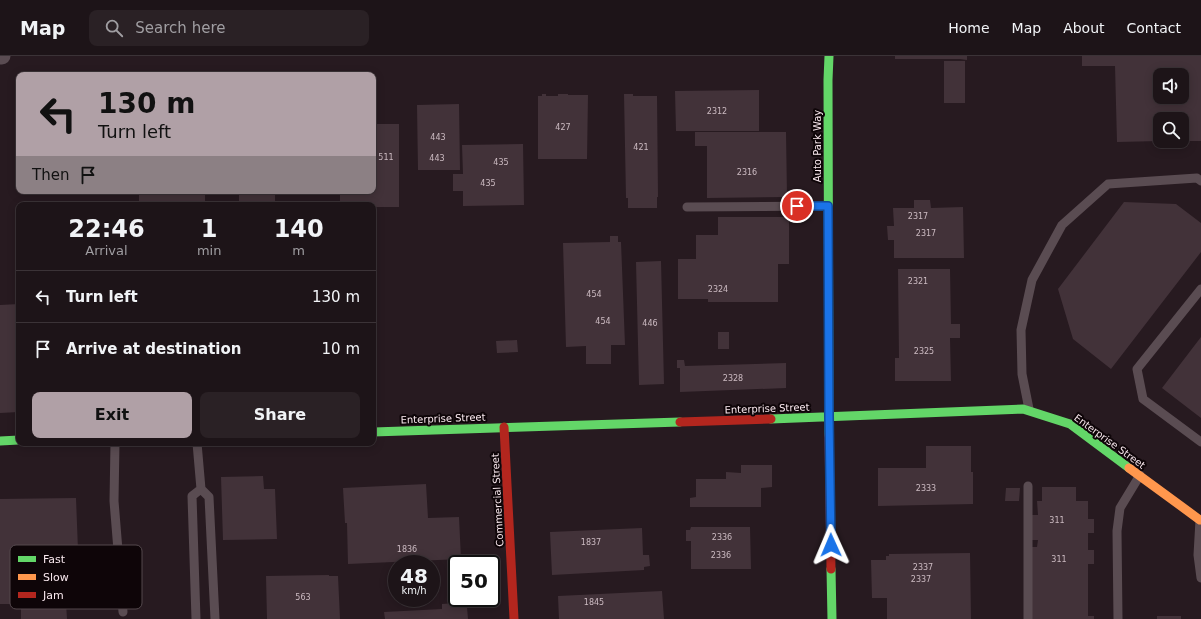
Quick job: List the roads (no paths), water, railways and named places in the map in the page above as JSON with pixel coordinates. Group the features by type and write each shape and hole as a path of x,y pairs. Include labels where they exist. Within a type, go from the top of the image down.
{"street":[{"name":"Auto Park Way","path":"830,56 828,80 828,206 832,619"},
{"name":"Enterprise Street","path":"376,432 1023,409 1070,424 1200,520"},
{"name":"Commercial Street","path":"504,427 514,619"},
{"path":"0,441 16,440"}],"lane":[{"path":"1029,411 1022,374 1021,330 1032,280 1062,225 1108,184 1197,178 1201,181"},
{"path":"687,207 828,206"},
{"path":"1201,289 1137,369 1143,399 1201,442"},
{"path":"115,446 114,502 118,545"},
{"path":"197,446 201,489 209,497 214,619"},
{"path":"1118,619 1118,531 1120,508 1140,475"},
{"path":"1028,486 1028,619"},
{"path":"196,619 192,496 201,489"},
{"path":"1200,520 1198,555 1201,578"},
{"path":"194,561 212,560"}]}
